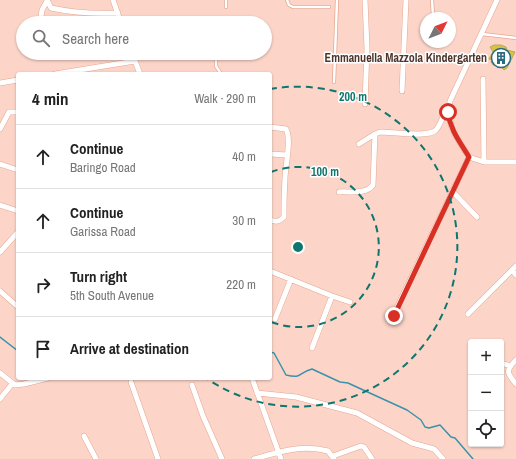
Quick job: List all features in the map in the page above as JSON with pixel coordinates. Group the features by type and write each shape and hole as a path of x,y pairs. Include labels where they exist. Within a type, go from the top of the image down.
{"street":[{"path":"113,0 119,16"},
{"path":"365,104 367,48 366,0"},
{"path":"402,91 406,0"},
{"path":"359,144 380,132 422,134 431,133 437,129 497,0"},
{"path":"47,1 51,8 67,12 86,14 118,13"},
{"path":"41,16 42,10 47,1"},
{"path":"67,72 135,61 139,72"},
{"path":"483,79 484,162"},
{"path":"0,83 16,80"},
{"path":"450,101 448,112 449,122 452,130 469,157 484,162 516,162"},
{"path":"0,129 9,112 16,112"},
{"path":"272,127 286,129 288,132 284,217 280,221 272,221"},
{"path":"338,192 370,190 373,185 375,134"},
{"path":"272,154 287,155"},
{"path":"394,316 469,157"},
{"path":"0,164 16,169"},
{"path":"452,191 477,217"},
{"path":"0,206 16,210"},
{"path":"0,252 16,236"},
{"path":"468,314 514,268 516,275"},
{"path":"272,272 350,302"},
{"path":"275,319 291,279"},
{"path":"0,291 16,305"},
{"path":"312,348 332,296"},
{"path":"516,360 508,370 509,375 516,384"},
{"path":"504,364 510,366"},
{"path":"0,373 12,384 24,384 40,380"},
{"path":"253,380 281,459"},
{"path":"131,382 158,459"},
{"path":"0,399 12,384"},
{"path":"192,385 222,459"},
{"path":"257,393 296,396 352,411 412,443 434,449 443,459"},
{"path":"84,436 96,459"},
{"path":"254,459 278,451 296,448 328,451 334,458 361,446 364,447 372,459"}],"lane":[{"path":"226,0 226,7"},
{"path":"287,0 289,5 293,7 329,7"},
{"path":"334,82 337,0"},
{"path":"432,0 433,12"},
{"path":"482,34 516,38"},
{"path":"216,60 216,66 220,72"}],"building":[{"name":"Emmanuella Mazzola Kindergarten","path":"494,45 501,45 506,47 507,50 515,52 507,68 504,70 500,66 493,65 491,62 492,60 489,59 493,52 490,47"}],"waterway":[{"path":"0,337 16,349"},
{"path":"272,352 274,353 286,375 298,376 312,369 340,382 348,383 407,410 421,420 425,427 429,428 440,425 451,437 455,438 473,459"}],"place":[{"name":"Emmanuella Mazzola Kindergarten","path":"501,58"}],"route":[{"path":"394,316 469,157 452,130 448,112"}]}
